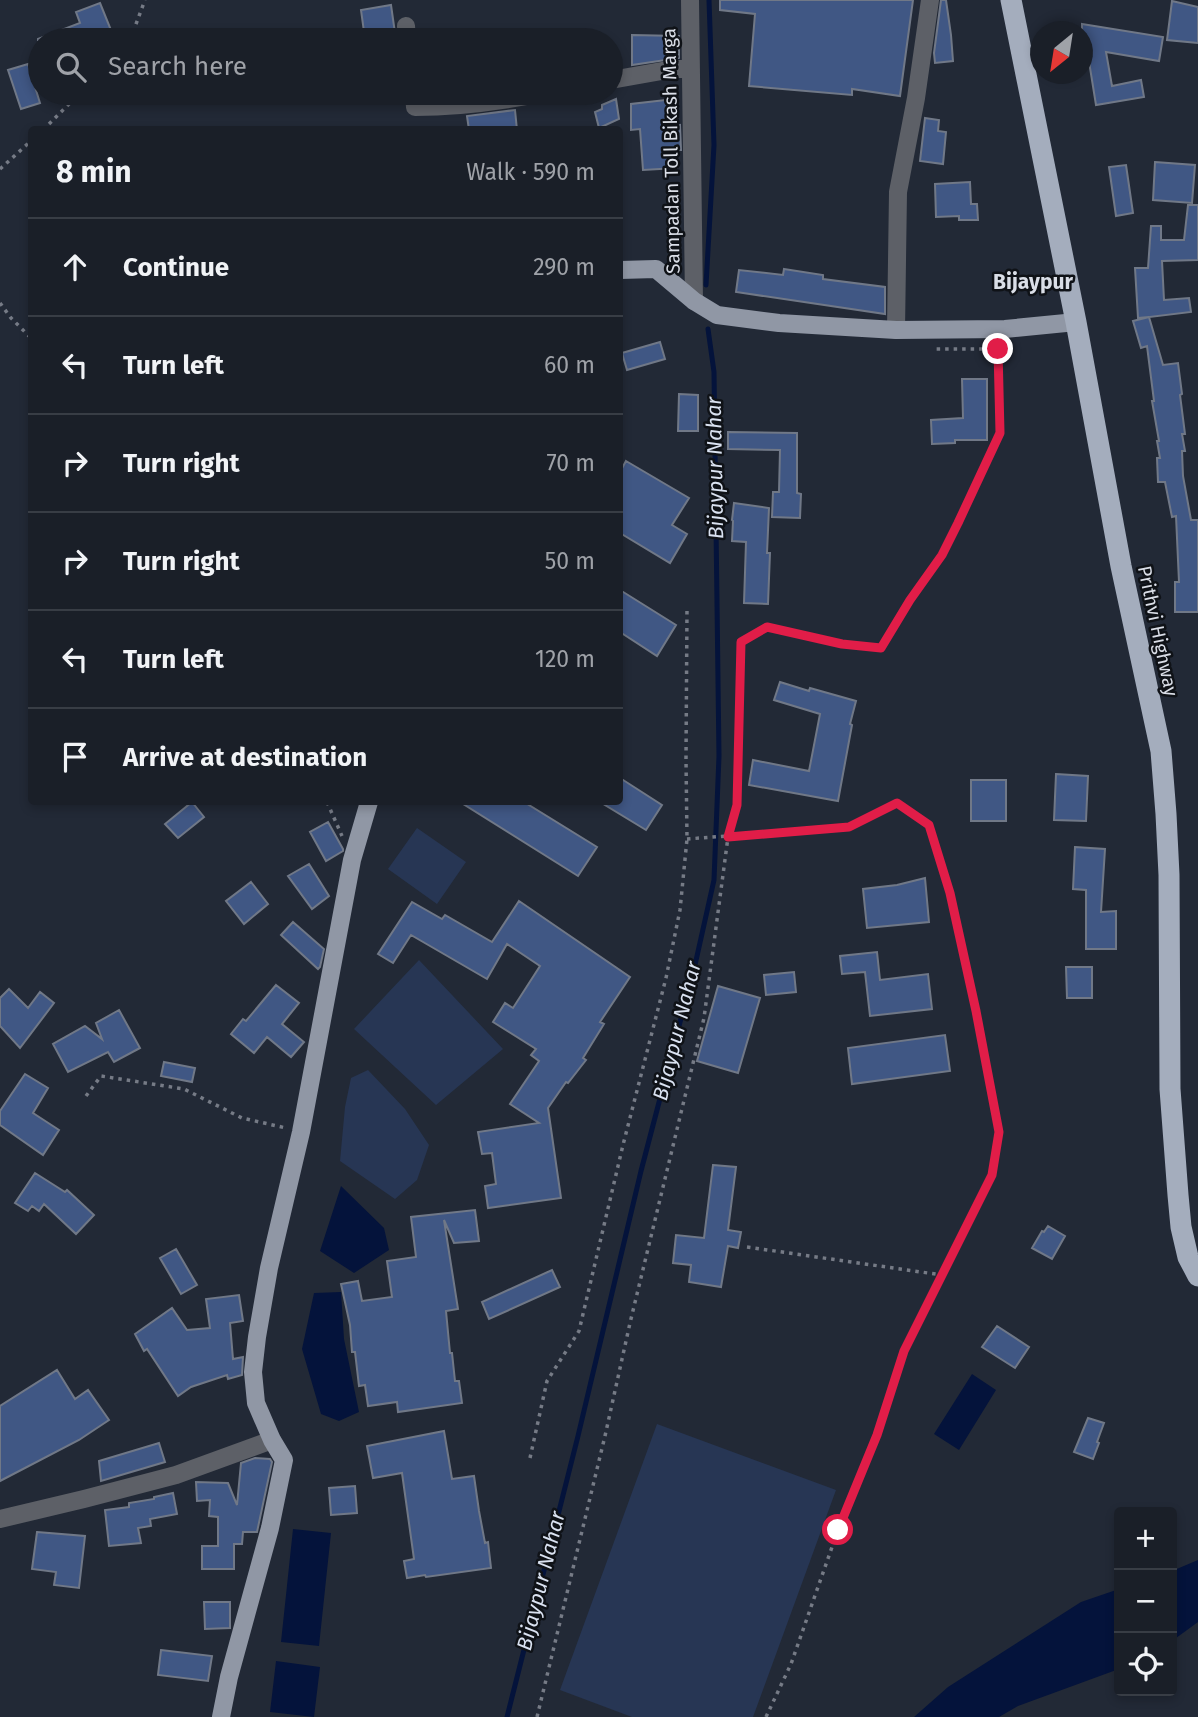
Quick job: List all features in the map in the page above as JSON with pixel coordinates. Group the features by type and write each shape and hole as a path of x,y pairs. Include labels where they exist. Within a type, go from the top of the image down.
{"highway":[{"name":"Prithvi Highway","path":"1011,0 1076,322 1121,566 1161,751 1169,875 1169,1052 1176,1169 1181,1227 1188,1257 1198,1276"}],"main road":[{"path":"623,270 656,269 694,301 717,314 779,323 896,330 1005,329 1076,322"},
{"path":"221,1717 229,1677 270,1528 284,1460 256,1403 253,1372 269,1268 301,1132 352,860 368,805"}],"street":[{"name":"Sampadan Toll Bikash Marga","path":"690,0 694,301"},
{"path":"896,330 898,192 916,98 930,0"},
{"path":"623,78 673,69 691,69"},
{"path":"415,105 454,105"},
{"path":"0,1519 176,1475 272,1440"}],"path":[{"path":"134,28 145,0"},
{"path":"47,126 67,105"},
{"path":"0,169 28,144"},
{"path":"0,303 28,335"},
{"path":"537,1717 704,1018 728,837 737,805 741,642 767,627 842,644 881,648 942,555 1000,433 998,349 928,349"},
{"path":"530,1458 547,1381 579,1331 666,978 680,910 687,839 687,609"},
{"path":"687,839 849,827 897,803 929,825 950,893 999,1132 992,1175 904,1351 877,1435 838,1530 791,1664 766,1717"},
{"path":"328,805 352,860"},
{"path":"86,1096 101,1076 184,1089 242,1118 301,1132"},
{"path":"747,1247 942,1275"}],"shaded area":[{"path":"417,828 466,862 437,904 388,869"},
{"path":"419,960 503,1049 436,1105 354,1029"},
{"path":"368,1070 405,1109 429,1145 417,1180 395,1199 340,1161 345,1107 351,1078"},
{"path":"341,1186 384,1228 389,1250 354,1273 320,1251"},
{"path":"341,1292 344,1339 359,1412 339,1421 321,1414 302,1349 314,1293"},
{"path":"972,1374 996,1390 959,1450 934,1434"},
{"path":"657,1424 836,1490 753,1717 632,1717 560,1690"},
{"path":"293,1529 331,1533 319,1646 281,1642"},
{"path":"1198,1560 1198,1622 1177,1637 1177,1570"},
{"path":"1114,1591 1114,1671 1018,1706 999,1717 914,1717 948,1687 1081,1602"},
{"path":"276,1661 320,1667 314,1717 270,1712"}],"building":[{"path":"720,0 913,0 900,96 852,89 852,95 749,86 755,14 720,10"},
{"path":"941,0 946,0 953,61 935,63 934,53"},
{"path":"1172,1 1198,7 1198,43 1167,40"},
{"path":"100,3 110,28 67,28 80,23 76,12"},
{"path":"391,5 394,28 363,28 361,10"},
{"path":"1093,26 1163,37 1159,61 1106,52 1112,86 1141,80 1144,97 1096,105 1093,84"},
{"path":"632,35 679,36 679,58 632,65"},
{"path":"28,64 28,105 34,105 21,109 8,70"},
{"path":"674,99 677,126 680,125 681,150 676,150 677,168 643,170 640,129 631,130 631,104"},
{"path":"602,105 617,105 619,119 598,126 595,112 602,109"},
{"path":"515,110 517,126 468,126 467,116"},
{"path":"925,118 939,120 938,131 946,132 943,164 920,161"},
{"path":"1155,162 1195,165 1192,203 1153,200"},
{"path":"1126,165 1133,213 1116,216 1109,167"},
{"path":"970,182 971,204 977,204 978,220 959,220 959,216 936,217 935,184"},
{"path":"1188,205 1198,205 1198,260 1162,261 1164,300 1189,298 1191,312 1138,318 1135,268 1148,268 1151,226 1161,226 1161,240 1184,240"},
{"path":"784,269 823,275 823,279 885,287 885,314 736,292 739,270 783,275"},
{"path":"1149,317 1163,365 1178,363 1185,434 1182,434 1185,451 1182,451 1183,476 1191,520 1198,520 1198,612 1175,612 1175,582 1179,582 1176,516 1172,517 1165,482 1158,482 1159,441 1147,346 1141,348 1133,321"},
{"path":"660,342 665,359 627,370 623,353"},
{"path":"962,379 987,379 987,440 955,440 955,443 932,444 931,420 963,418"},
{"path":"679,394 698,395 698,431 678,431"},
{"path":"728,432 797,433 797,493 801,494 800,518 772,517 773,492 779,492 780,450 728,449"},
{"path":"626,461 689,498 672,525 687,534 670,563 623,535 623,466"},
{"path":"734,503 769,508 768,604 744,603 746,542 732,541"},
{"path":"623,592 676,625 657,656 623,634"},
{"path":"780,682 856,701 838,801 749,785 753,760 809,771 820,714 774,700"},
{"path":"1056,774 1088,776 1086,821 1054,820"},
{"path":"623,780 662,805 646,830 605,805 623,805"},
{"path":"971,780 1006,780 1006,821 971,821"},
{"path":"188,805 194,805 204,817 178,838 165,824"},
{"path":"465,805 529,805 597,847 578,876"},
{"path":"328,822 343,851 326,861 310,832"},
{"path":"1075,847 1105,849 1101,912 1116,911 1116,949 1086,949 1086,890 1073,889"},
{"path":"309,864 329,896 312,909 288,876"},
{"path":"925,878 929,922 867,928 863,889"},
{"path":"251,882 268,904 244,924 226,901"},
{"path":"519,901 630,977 600,1022 604,1024 583,1058 586,1060 548,1108 561,1198 488,1208 485,1186 496,1184 492,1153 482,1154 478,1132 539,1123 510,1104 539,1061 531,1055 536,1049 493,1022 505,1003 513,1008 540,966 507,944 487,979 411,935 393,963 378,954 412,902 442,919 445,915 492,942"},
{"path":"293,922 324,949 318,969 281,935"},
{"path":"877,952 880,980 928,974 932,1009 870,1016 865,972 842,974 840,956"},
{"path":"1066,967 1092,967 1092,998 1067,998"},
{"path":"794,972 796,992 766,995 764,975"},
{"path":"276,985 299,1003 282,1024 304,1042 291,1057 267,1037 254,1053 231,1034 243,1019 246,1021"},
{"path":"718,986 760,998 738,1073 697,1061"},
{"path":"9,989 28,1008 40,992 54,1003 20,1048 0,1026 0,998"},
{"path":"119,1010 140,1048 114,1062 108,1052 68,1072 53,1044 85,1026 102,1039 96,1023"},
{"path":"945,1035 950,1071 852,1084 848,1048"},
{"path":"164,1062 195,1068 192,1082 161,1076"},
{"path":"25,1074 48,1088 33,1113 59,1130 43,1155 0,1125 0,1111"},
{"path":"713,1165 736,1167 728,1230 741,1232 738,1248 728,1246 721,1287 689,1282 691,1265 673,1263 676,1235 704,1238"},
{"path":"35,1173 65,1192 67,1190 94,1215 76,1234 44,1204 39,1211 32,1206 28,1211 15,1203"},
{"path":"475,1210 479,1241 454,1243 444,1220 458,1309 446,1311 450,1353 455,1381 459,1381 462,1403 398,1412 397,1402 368,1406 365,1385 359,1386 341,1284 358,1281 362,1301 392,1297 387,1261 416,1257 411,1217"},
{"path":"1048,1226 1065,1236 1052,1259 1032,1248"},
{"path":"176,1249 197,1285 181,1294 160,1258"},
{"path":"552,1270 560,1287 489,1319 482,1302"},
{"path":"239,1295 243,1321 230,1323 233,1359 243,1357 242,1375 228,1379 227,1375 191,1387 178,1396 147,1349 144,1351 135,1334 172,1308 187,1330 210,1328 206,1299"},
{"path":"997,1326 1029,1347 1015,1368 982,1347"},
{"path":"57,1370 75,1399 88,1390 109,1420 79,1440 0,1481 0,1406"},
{"path":"1088,1418 1104,1423 1093,1459 1074,1452"},
{"path":"444,1431 452,1479 474,1476 491,1568 407,1578 404,1561 414,1559 402,1473 373,1478 367,1446"},
{"path":"159,1443 165,1462 101,1481 99,1461"},
{"path":"255,1458 270,1459 272,1462 257,1532 243,1532 242,1544 234,1544 234,1569 202,1569 202,1546 218,1546 218,1517 209,1516 210,1500 197,1501 196,1482 228,1483 237,1505 241,1463"},
{"path":"355,1486 357,1513 331,1515 329,1488"},
{"path":"173,1493 177,1514 150,1519 151,1526 138,1528 141,1543 109,1546 105,1510 129,1507 129,1503"},
{"path":"37,1532 85,1536 79,1588 54,1585 56,1572 32,1569"},
{"path":"204,1602 230,1602 230,1628 205,1629"},
{"path":"161,1650 212,1656 208,1681 158,1675"}],"waterway":[{"name":"Bijaypur Nahar","path":"706,285 714,145 709,0"},
{"name":"Bijaypur Nahar","path":"507,1717 714,880 719,756 714,372 708,329"}],"district":[{"name":"Bijaypur","path":"1033,282"}],"route":[{"path":"838,1530 877,1435 904,1351 992,1175 999,1132 950,893 929,825 897,803 849,827 728,837 737,805 741,642 767,627 842,644 881,648 942,555 1000,433 998,349"}]}
